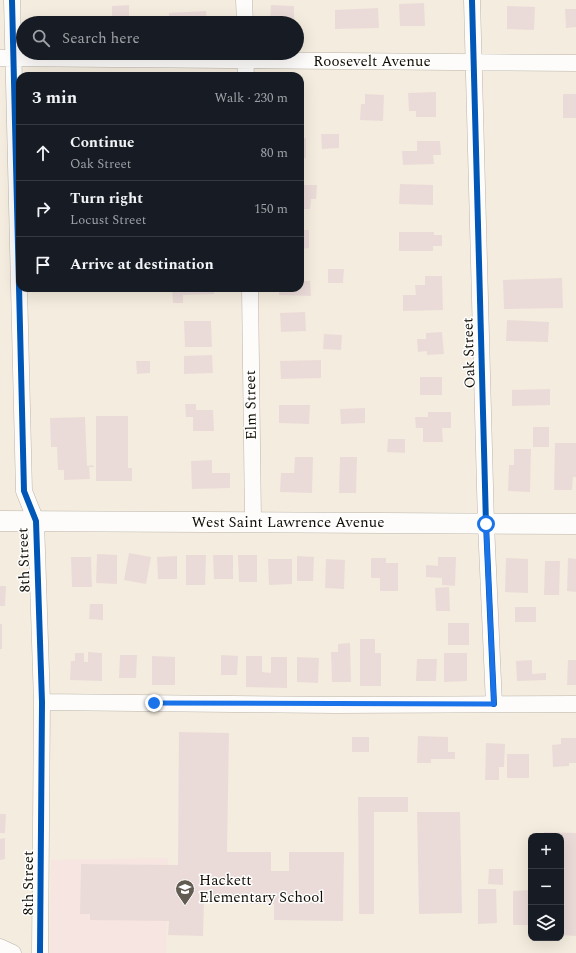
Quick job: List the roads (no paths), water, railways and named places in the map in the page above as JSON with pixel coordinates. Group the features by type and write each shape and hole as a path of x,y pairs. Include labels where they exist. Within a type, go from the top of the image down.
{"street":[{"name":"8th Street","path":"12,0 6,58 24,491 36,521 42,702 40,953"},
{"path":"244,0 245,16"},
{"name":"Oak Street","path":"472,0 486,524 494,704"},
{"name":"Roosevelt Avenue","path":"304,57 576,63"},
{"name":"Roosevelt Avenue","path":"6,58 16,58"},
{"path":"246,60 246,72"},
{"name":"Elm Street","path":"250,292 254,521"},
{"name":"West Saint Lawrence Avenue","path":"0,521 254,521 576,524"},
{"path":"42,702 576,704"},
{"path":"0,947 13,953"}],"place":[{"name":"Hackett Elementary School","path":"185,906"}]}
